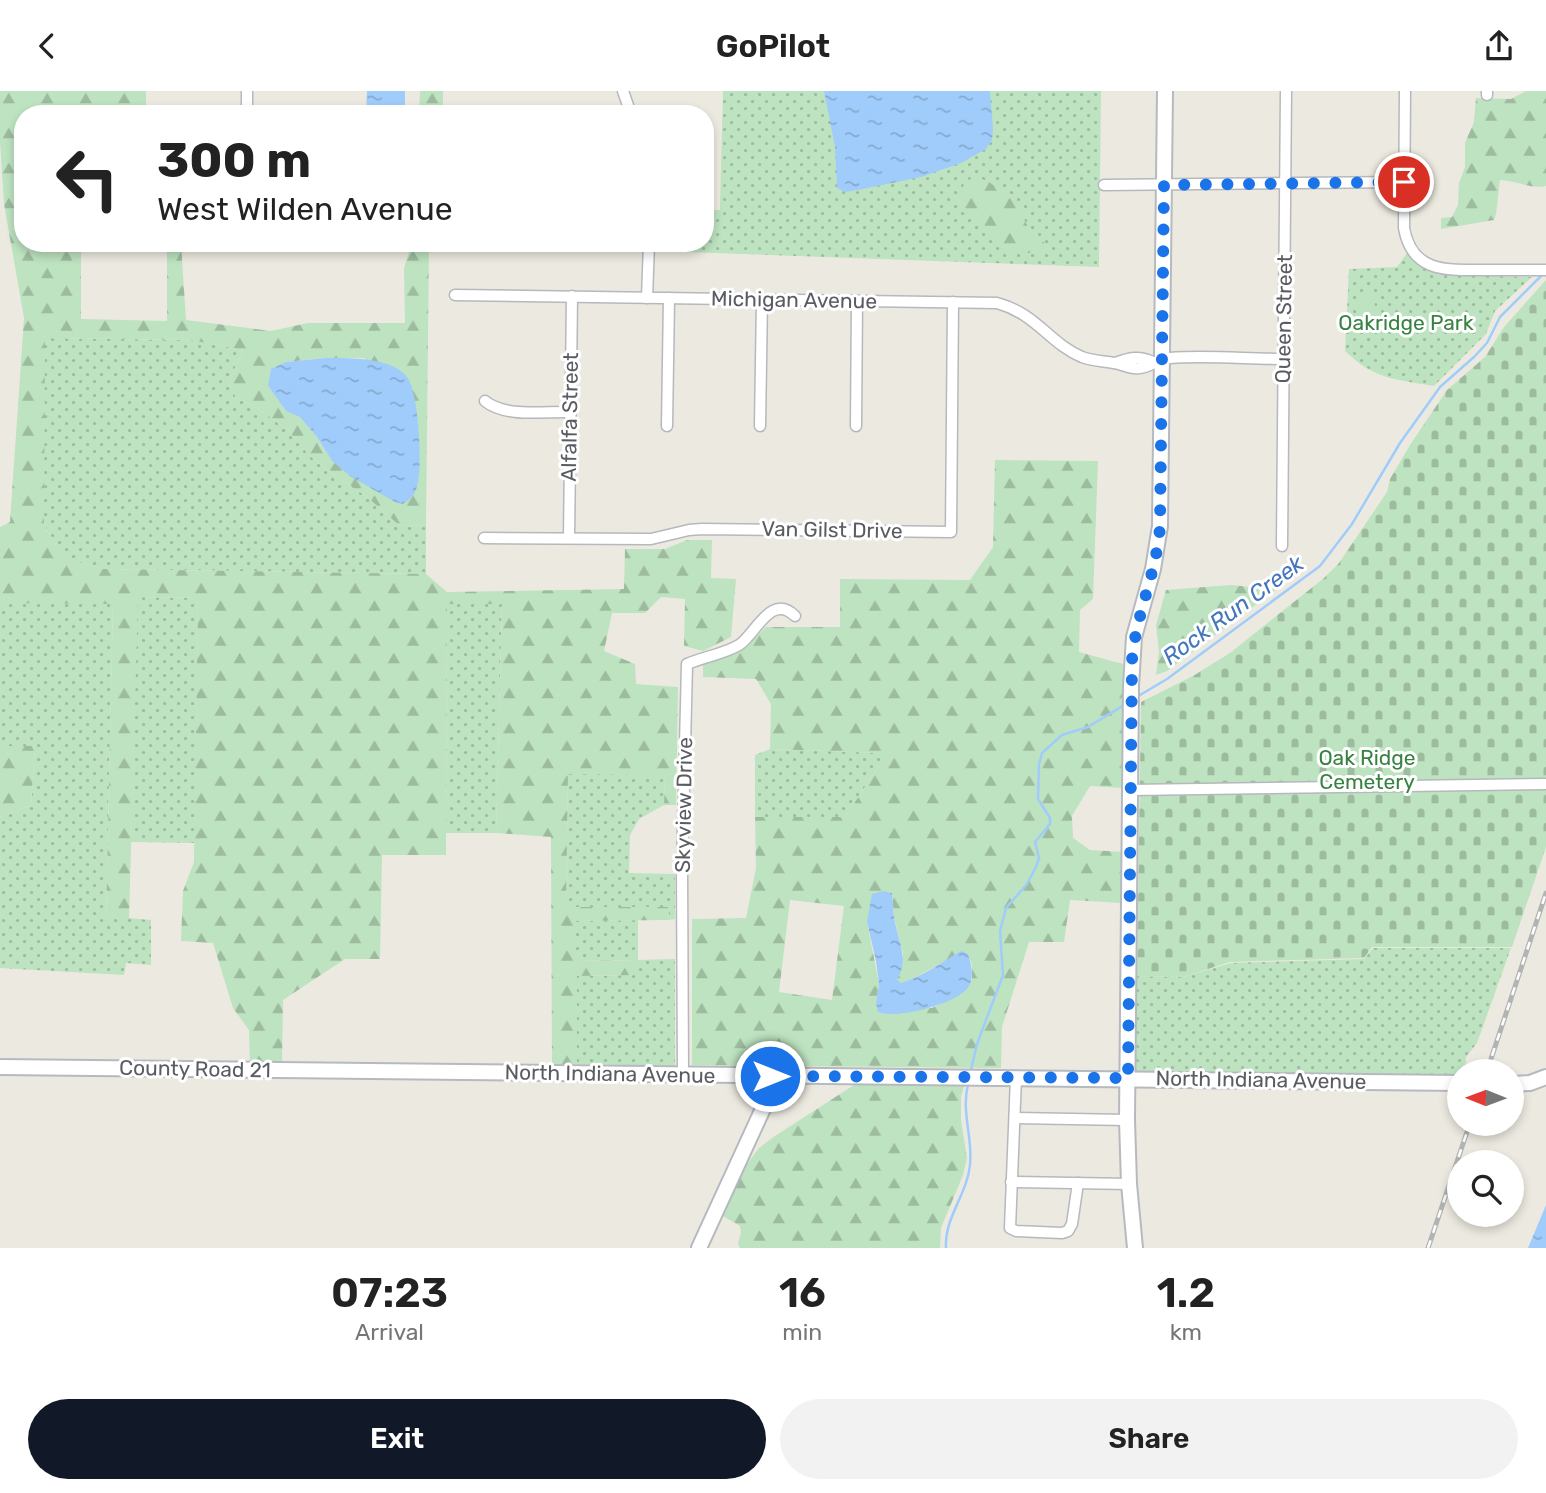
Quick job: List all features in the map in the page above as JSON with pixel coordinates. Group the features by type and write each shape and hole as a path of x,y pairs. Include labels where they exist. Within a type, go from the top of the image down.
{"street":[{"path":"1135,1248 1127,1120 1131,686 1134,637 1159,541 1157,361 1165,91"},
{"name":"Queen Street","path":"1282,546 1286,91"},
{"path":"1405,91 1406,239 1416,255 1426,263 1444,270 1546,270"},
{"path":"1104,185 1404,182"},
{"path":"648,298 649,252"},
{"name":"Michigan Avenue","path":"455,295 997,303 1015,308 1076,354 1092,361 1142,369 1157,361 1283,359"},
{"name":"Alfalfa Street","path":"569,538 572,296"},
{"path":"667,426 669,298"},
{"path":"760,426 762,299"},
{"path":"856,426 857,301"},
{"name":"Van Gilst Drive","path":"484,538 651,539 702,529 951,532 953,302"},
{"path":"485,401 494,408 506,411 571,412"},
{"name":"Skyview Drive","path":"683,1075 682,868 687,664 740,645 763,617 772,611 792,612 795,616"},
{"path":"1130,790 1546,784"},
{"name":"County Road 21","path":"0,1067 391,1070"},
{"name":"North Indiana Avenue","path":"391,1070 1447,1083"},
{"path":"699,1248 778,1076"},
{"path":"1016,1077 1010,1228 1016,1231 1068,1231 1072,1224 1078,1183"},
{"path":"1524,1083 1546,1077"},
{"path":"1015,1118 1127,1120"},
{"path":"1011,1182 1129,1184"}],"green space":[{"path":"0,91 146,91 146,105 14,105 14,252 81,252 81,319 167,321 167,252 182,252 186,320 271,331 308,323 405,323 404,268 409,252 429,252 426,525 400,526 366,496 309,455 288,430 254,406 236,398 229,381 243,350 191,340 45,338 44,523 60,551 74,560 105,569 426,574 447,592 624,589 625,549 665,549 687,540 712,540 711,578 736,579 731,637 703,651 684,646 685,599 661,597 645,613 612,613 604,651 635,664 636,684 678,687 676,805 664,805 665,775 568,774 566,907 668,907 669,920 575,921 575,961 638,960 638,975 577,976 577,1064 552,1064 551,837 496,833 502,604 447,604 446,855 382,855 380,959 345,959 283,1000 282,1064 250,1063 249,1030 233,1008 213,943 181,941 183,891 194,862 198,598 138,597 129,919 106,917 113,604 0,603 0,527 10,522 24,318 4,204","holes":["364,358 418,429 418,485 395,502 332,461 300,416 286,411 268,386 286,362"]},
{"path":"420,91 443,91 443,105 419,105"},
{"path":"723,91 1101,91 1099,267 686,252 714,252 714,210 720,210"},
{"path":"1526,91 1546,91 1546,186 1500,180 1494,220 1441,229 1441,218 1452,217 1458,205 1459,183 1465,167 1465,143 1474,122 1476,98 1511,99"},
{"path":"974,176 1014,198 1028,227 1055,253 1025,253 1003,248 993,233 963,206 959,197 964,184"},
{"name":"Oakridge Park","path":"1407,253 1416,263 1439,275 1532,277 1495,311 1486,334 1434,386 1386,377 1366,368 1345,351 1349,269 1397,267"},
{"name":"Oak Ridge Cemetery","path":"1546,280 1546,847 1512,947 1372,947 1364,958 1230,962 1183,977 1137,976 1141,702 1193,676 1230,653 1339,563 1387,492 1390,479 1410,445 1447,390 1485,357 1504,327"},
{"path":"1359,293 1376,295 1373,321 1356,318"},
{"path":"44,338 191,340 243,350 229,381 236,398 254,406 288,430 309,455 366,496 400,526 426,525 426,574 105,569 83,564 67,556 55,544 44,523"},
{"path":"995,460 1098,461 1093,599 1080,610 1079,652 1123,664 1123,788 1090,786 1072,816 1073,838 1090,850 1123,852 1122,903 1070,900 1064,942 1029,942 1002,1027 1001,1068 692,1065 692,919 746,918 756,868 755,817 845,817 881,763 881,753 770,749 771,704 756,679 703,677 703,662 740,652 766,627 840,627 840,579 970,580 993,547","holes":["892,893 894,917 903,953 897,979 901,983 951,959 968,954 972,965 972,979 965,991 932,1008 876,1003 879,984 867,922","790,900 844,906 832,1000 779,992"]},
{"path":"1231,585 1260,588 1282,585 1167,671 1156,675 1159,652 1156,625 1166,590"},
{"path":"137,597 198,598 195,843 131,842"},
{"path":"0,603 113,603 106,916 151,920 151,965 126,963 124,975 0,968 0,817 31,805 35,746 0,746"},
{"path":"447,603 502,604 496,833 446,833"},
{"path":"0,746 35,746 31,805 0,817"},
{"path":"770,749 881,753 881,763 845,817 755,817 755,755"},
{"path":"568,773 665,775 664,805 639,819 630,835 629,873 675,874 675,919 669,920 668,907 566,907"},
{"path":"638,920 638,960 675,959 675,1066 577,1064 577,976 637,975 637,960 575,961 575,921"},
{"path":"1373,948 1511,948 1477,1043 1466,1059 1447,1059 1447,1076 1142,1075 1133,1069 1134,976 1183,977 1231,963 1364,959"},
{"path":"965,1083 961,1097 961,1120 967,1158 963,1175 941,1228 940,1248 740,1248 740,1226 723,1216 722,1212 741,1172 759,1148 772,1138 854,1085"}],"water":[{"path":"367,91 405,91 405,105 366,105"},
{"path":"824,91 990,91 992,140 986,149 961,163 921,177 845,192 837,188 835,147"},
{"path":"326,358 381,362 400,370 407,377 417,412 420,460 416,490 403,504 350,476 332,461 300,417 286,411 268,386 271,369 286,362"},
{"path":"883,891 892,893 894,917 902,949 901,972 897,979 901,983 917,977 961,951 968,954 972,977 966,990 959,996 911,1012 878,1012 876,1003 879,984 867,922 872,894"},
{"path":"1546,1205 1546,1248 1528,1248"}],"waterway":[{"name":"Rock Run Creek","path":"1135,698 1167,679 1320,566 1352,524 1400,443 1440,387 1487,343 1500,317 1544,273"},
{"name":"Rock Run Creek","path":"970,1074 977,1044 1003,975 1000,931 1006,908 1027,884 1036,867 1039,858 1035,842 1050,824 1050,818 1038,799 1042,753 1062,735 1088,727 1124,705"},
{"name":"Rock Run Creek","path":"946,1248 948,1227 965,1186 970,1165 966,1105 968,1084"}],"railway":[{"path":"1491,1059 1546,893"},
{"path":"1428,1248 1466,1136"}],"route":[{"path":"770,1076 1128,1078 1132,660 1137,620 1159,541 1164,185 1404,182"}]}
